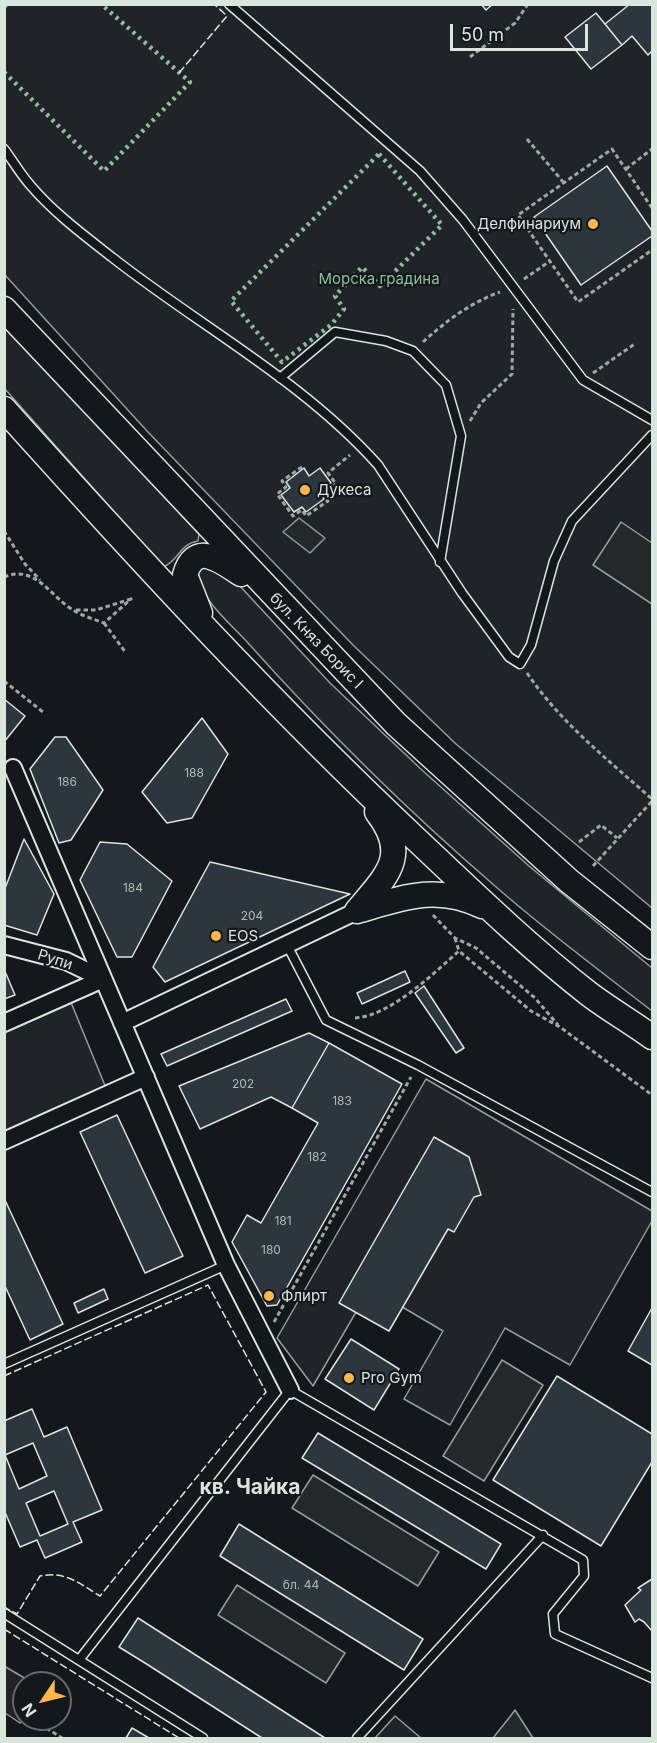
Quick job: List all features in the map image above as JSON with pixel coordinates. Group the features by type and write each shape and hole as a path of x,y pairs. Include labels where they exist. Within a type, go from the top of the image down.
{"main road":[{"name":"бул. Княз Борис I","path":"4,309 396,724 569,881 652,947"},
{"path":"4,408 213,637 356,784 491,911 591,995 652,1036"},
{"path":"213,637 187,585 185,575 191,561 198,556 219,560 268,591"},
{"path":"356,784 384,821 394,847 390,870 357,911"},
{"path":"357,911 414,895 438,893 469,900 491,911"}],"street":[{"path":"13,768 226,1265 290,1390"},
{"path":"123,1023 357,911"},
{"name":"Рупи","path":"4,945 66,961 103,979"},
{"path":"4,1023 103,979"},
{"path":"4,1142 146,1077"}],"lane":[{"path":"229,4 420,171 463,220 583,380 652,420"},
{"path":"4,149 32,187 83,234 167,301 325,411 361,446 378,465 440,562 509,657 520,664 531,645 554,561 572,521 652,435"},
{"path":"280,378 335,332 386,341 413,351 446,385 460,436 440,562"},
{"path":"287,945 326,1020 418,1065 652,1192"},
{"path":"4,1364 226,1265"},
{"path":"79,1660 290,1390 583,1560 584,1576 553,1614 555,1634 652,1678"},
{"path":"357,1738 543,1535"},
{"path":"4,1613 203,1738"}],"path":[{"path":"470,57 514,23 528,4"},
{"path":"527,140 564,183"},
{"path":"652,208 612,149 518,215 578,302 652,250"},
{"path":"626,169 652,149"},
{"path":"413,351 447,320 472,304 514,287 550,261"},
{"path":"460,436 481,403 512,374 514,287"},
{"path":"583,380 636,343"},
{"path":"302,467 282,481 286,487 277,494 293,516 302,510 306,516 328,501 323,494 336,484 328,473 361,446"},
{"path":"4,531 15,544 25,564 43,584 73,610 104,623 126,653"},
{"path":"4,578 15,573 29,575 43,584"},
{"path":"73,610 96,610 132,598 104,623"},
{"path":"520,664 544,699 572,729 652,800 593,866"},
{"path":"4,681 43,712"},
{"path":"579,842 602,825 618,839"},
{"path":"455,938 459,951 531,1011 560,1027 652,1095"},
{"path":"476,948 535,998 560,1027"},
{"path":"326,1020 369,1017 425,982 459,951"},
{"path":"264,1339 418,1065"}],"green space":[{"name":"Морска градина","path":"5,5 652,5 652,908 456,744 353,645 147,431 5,275"},
{"path":"4,325 199,534 198,541 187,545 173,561 163,567 5,389"},
{"path":"202,566 225,570 330,683 423,771 529,866 652,968 652,1011 514,902 430,828 367,768 210,602 197,574"},
{"path":"70,1000 106,1088 5,1134 4,1029"},
{"path":"426,1079 652,1211 652,1221 570,1365 505,1328 450,1425 404,1399 443,1331 370,1288 313,1386 277,1338"},
{"path":"4,1666 13,1671 12,1718 5,1713"},
{"path":"395,1716 421,1738 375,1738"}],"shaded area":[{"path":"299,518 325,538 310,553 283,532"},
{"path":"621,522 652,543 652,604 593,565"},
{"path":"502,1360 543,1385 484,1481 443,1456"},
{"path":"313,1475 439,1552 418,1586 292,1508"},
{"path":"237,1585 345,1653 326,1683 218,1615"},
{"path":"515,1710 533,1738 493,1738 509,1718"}],"building":[{"path":"481,4 493,4 486,10"},
{"path":"630,4 652,4 652,51 648,55 632,36 622,45 605,24"},
{"path":"596,13 622,45 591,69 565,37"},
{"name":"Делфинариум","path":"607,166 652,231 652,236 581,285 534,217"},
{"name":"Дукеса","path":"304,468 309,476 320,468 331,483 320,492 324,499 306,512 302,507 294,512 281,495 290,488 286,482"},
{"path":"4,699 25,716 4,742"},
{"path":"202,718 228,754 192,818 167,823 142,792"},
{"path":"55,737 66,737 103,790 71,840 59,843 30,769"},
{"path":"24,839 54,894 37,935 4,925 4,891"},
{"path":"100,842 127,844 172,881 132,957 117,957 80,880"},
{"name":"EOS","path":"210,862 350,894 165,982 153,967"},
{"path":"4,969 15,995 4,999"},
{"path":"405,971 410,982 362,1004 357,993"},
{"path":"424,986 464,1048 456,1053 415,993"},
{"path":"286,999 292,1011 167,1066 161,1054"},
{"path":"309,1033 329,1043 292,1108 271,1097 200,1129 179,1086"},
{"path":"329,1043 402,1084 277,1305 267,1306 232,1242 247,1215 261,1223 318,1123 292,1108"},
{"path":"117,1115 183,1256 145,1273 80,1132"},
{"path":"434,1137 469,1157 481,1195 474,1197 454,1232 448,1229 389,1331 339,1303"},
{"path":"4,1198 63,1324 30,1340 4,1284"},
{"path":"104,1289 108,1299 78,1313 74,1303"},
{"path":"652,1308 652,1365 628,1351"},
{"path":"351,1339 399,1369 374,1410 325,1379"},
{"path":"557,1376 652,1434 652,1462 601,1546 493,1480"},
{"path":"32,1409 44,1437 67,1427 102,1510 73,1522 82,1542 45,1558 37,1540 20,1547 4,1510 4,1421","holes":["33,1443 47,1476 19,1489 5,1455","54,1491 68,1524 40,1536 26,1503"]},
{"path":"318,1433 501,1544 486,1569 302,1458"},
{"path":"239,1524 423,1639 404,1670 220,1556"},
{"path":"652,1579 652,1631 639,1619 635,1622 625,1605 641,1590 638,1588"},
{"path":"138,1618 325,1738 262,1738 119,1647"},
{"path":"132,1728 149,1738 126,1738"}],"hedge":[{"path":"4,7 7,4"},
{"path":"4,72 104,171 190,82 101,4"},
{"path":"379,154 442,225 380,286 362,267 335,296 344,309 331,325 282,362 231,301 379,154"}],"fence":[{"path":"179,73 227,16 214,4"},
{"path":"4,1376 208,1285 266,1392 100,1596 72,1579 57,1575 40,1576 17,1614 4,1607"},
{"path":"4,1629 179,1738"}],"place":[{"name":"Делфинариум","path":"593,224"},
{"name":"Дукеса","path":"305,490"},
{"name":"EOS","path":"216,936"},
{"name":"Флирт","path":"269,1296"},
{"name":"Pro Gym","path":"349,1378"}],"district":[{"name":"кв. Чайка","path":"250,1488"}]}
